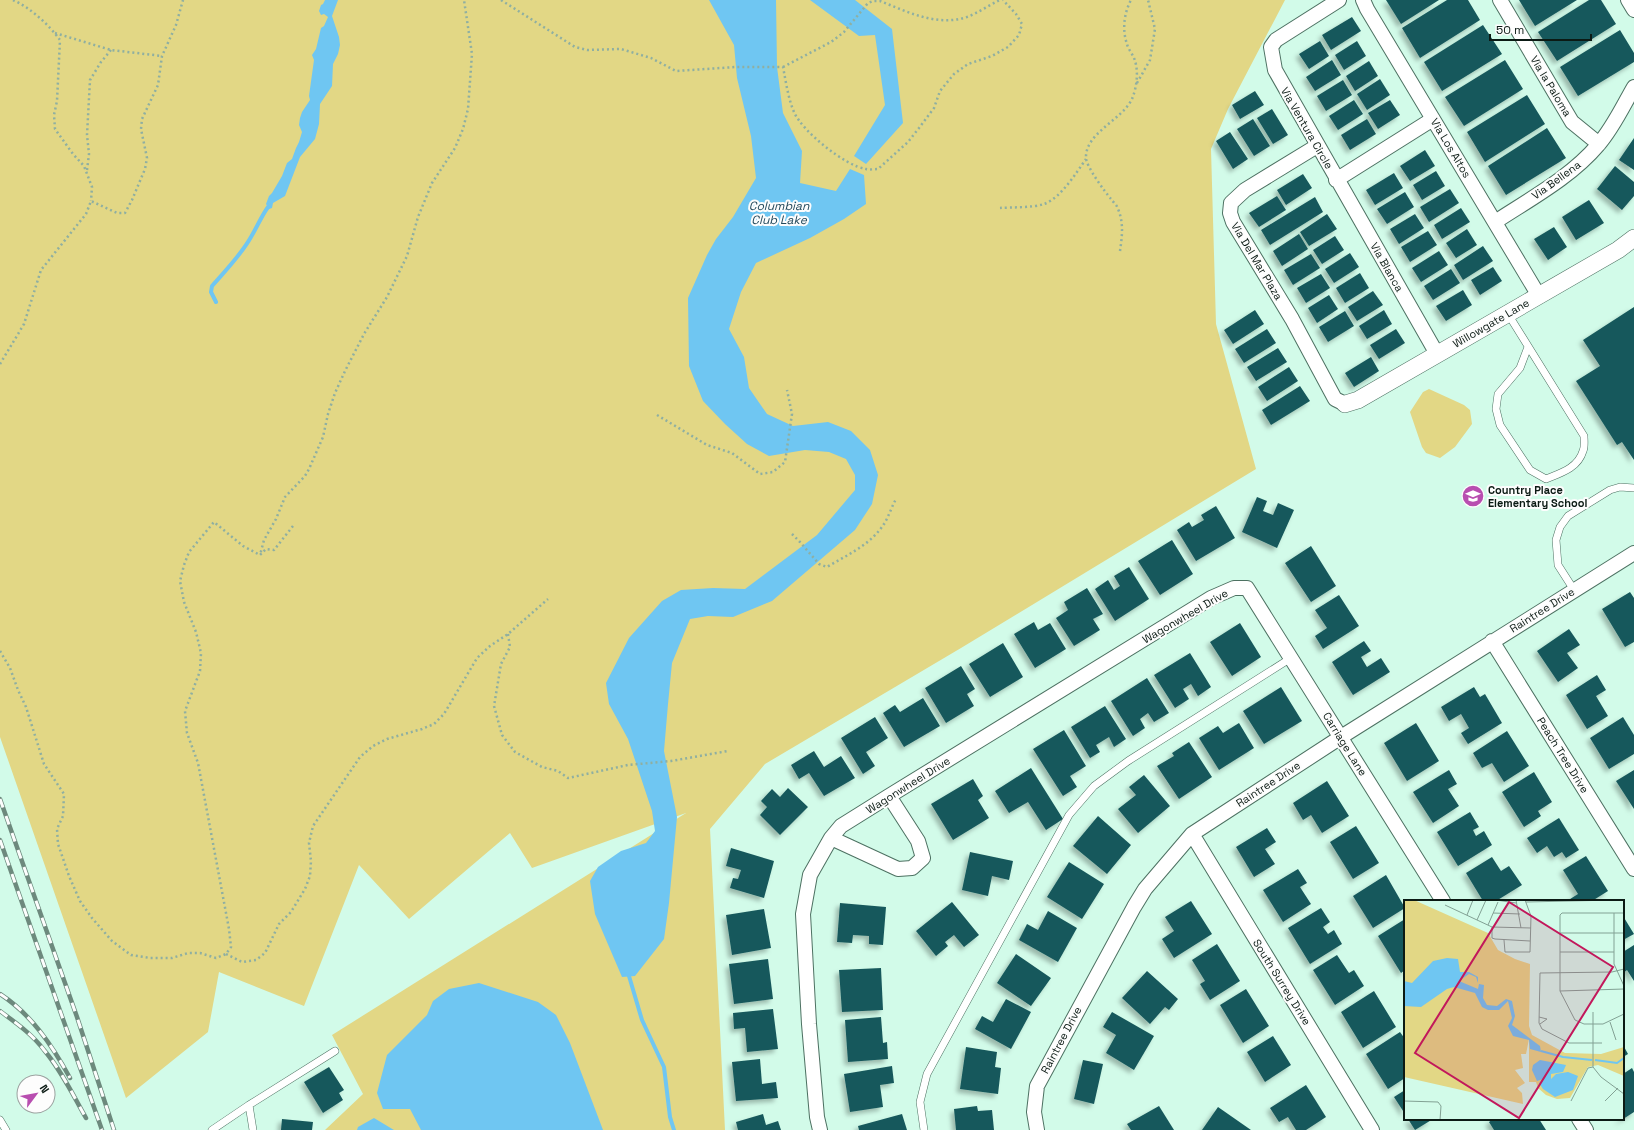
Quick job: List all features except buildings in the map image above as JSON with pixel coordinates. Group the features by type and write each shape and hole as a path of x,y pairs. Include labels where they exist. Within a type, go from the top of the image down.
{"street":[{"name":"Via Ventura Circle","path":"1339,0 1276,40 1271,46 1274,70 1336,180 1433,119"},
{"name":"Via Los Altos","path":"1363,0 1539,296"},
{"name":"Via la Paloma","path":"1500,0 1572,122 1599,144"},
{"path":"1628,0 1634,10"},
{"name":"Via Bellena","path":"1495,222 1580,164 1608,132 1634,87"},
{"name":"Via Del Mar Plaza","path":"1318,146 1245,190 1231,203 1230,213 1233,222 1292,319 1335,399 1345,404"},
{"name":"Via Blanca","path":"1336,180 1438,354"},
{"name":"Willowgate Lane","path":"1345,404 1358,400 1618,250 1634,238"},
{"name":"Raintree Drive","path":"1037,1130 1034,1112 1036,1086 1050,1059 1134,906 1145,889 1192,834 1492,641 1634,553"},
{"name":"Wagonwheel Drive","path":"820,1130 817,1117 810,1031 803,914 810,875 831,838 841,826 1211,598 1234,588 1247,588"},
{"name":"Carriage Lane","path":"1247,588 1442,900"},
{"name":"Peach Tree Drive","path":"1492,641 1634,869"},
{"path":"831,838 898,869 912,868 923,858 918,841 889,796"},
{"name":"South Surrey Drive","path":"1192,834 1372,1130"},
{"path":"1580,1120 1586,1130"}],"lane":[{"path":"1507,314 1528,347 1584,436 1584,451 1576,464 1560,474 1546,479 1530,470 1500,425 1496,408 1498,394 1520,368 1528,347"},
{"path":"1574,590 1558,564 1556,540 1560,527 1568,516 1610,490 1620,487 1634,488"},
{"path":"924,1130 920,1102 927,1074 1069,815 1094,786 1128,761 1291,658"},
{"path":"212,1130 249,1105 336,1051"},
{"path":"249,1105 253,1130"},
{"path":"0,1120 6,1130"}],"path":[{"path":"0,364 24,324 41,270 86,214 91,202 92,187 84,166 73,154 55,129 54,115 57,101 60,40 55,33 24,5 13,0"},
{"path":"91,202 117,213 125,214 132,200 147,158 141,129 142,119 158,85 162,56 176,26 183,0"},
{"path":"260,555 264,540 276,519 284,497 305,476 309,469 323,437 328,414 345,370 364,334 387,297 407,256 418,217 432,183 455,148 463,129 468,109 472,54 464,0"},
{"path":"501,0 575,47 586,50 621,49 651,58 676,71 736,67 783,67 831,42 844,32 868,3 873,1 880,1 921,17 935,20 952,20 967,17 1000,0"},
{"path":"783,67 795,114 808,131 822,145 846,161 865,169 878,169 908,142 934,108 940,91 954,74 968,64 992,56 1008,47 1019,35 1022,24 1016,14 1003,0"},
{"path":"1000,208 1042,204 1051,200 1071,180 1086,159 1087,148 1095,137 1124,111 1132,99 1137,73 1134,59 1126,44 1123,26 1131,0"},
{"path":"1136,83 1150,60 1155,29 1148,0"},
{"path":"55,33 111,50 162,56"},
{"path":"86,172 89,154 87,134 90,80 101,62 111,50"},
{"path":"1086,159 1094,175 1118,208 1123,223 1120,251"},
{"path":"656,415 707,446 732,453 760,474 773,472 785,462 792,414 787,390"},
{"path":"792,534 819,564 827,567 860,548 883,526 896,499"},
{"path":"0,651 10,668 26,707 44,764 64,794 62,816 57,829 58,844 69,876 80,901 92,918 112,941 131,955 150,958 172,958 200,953 216,958 226,954 231,947 229,929 198,763 187,733 184,711 200,672 201,653 196,632 184,602 180,581 189,552 214,522 244,546 260,555"},
{"path":"260,555 266,550 274,550 293,526"},
{"path":"226,954 242,962 256,960 265,953 279,924 291,912 305,890 310,876 309,844 313,826 360,757 373,746 387,739 434,724 444,714 477,658 490,646 508,634 548,599"},
{"path":"508,634 510,647 501,664 494,706 502,735 515,752 542,767 558,771 568,778 628,766 671,761 728,751"}],"shaded area":[{"path":"0,0 1285,0 1228,109 1211,149 1216,324 1256,469 961,648 765,764 710,829 725,1130 325,1130 363,1094 332,1035 686,813 532,868 510,833 409,919 359,865 304,1006 219,972 208,1032 126,1098 0,737"},
{"path":"1429,389 1464,405 1470,410 1472,424 1455,447 1440,458 1426,453 1422,447 1410,412 1423,392"}],"water":[{"path":"325,0 338,0 332,16 340,45 338,54 333,64 332,86 320,104 319,124 315,139 300,157 285,196 273,203 272,208 269,209 266,204 269,196 282,176 287,163 292,159 302,132 299,125 302,112 310,100 309,96 314,60 312,55 316,49 321,28 324,26 328,17 324,14 321,15 319,11"},
{"name":"Columbian Club Lake","path":"709,0 776,0 777,67 783,113 802,151 800,183 836,191 850,169 864,175 866,204 844,219 810,238 756,263 741,292 729,329 744,357 749,388 767,414 793,426 828,422 851,431 870,450 878,475 872,504 855,530 772,601 733,617 708,616 690,619 672,663 664,751 677,817 664,939 635,976 622,977 595,914 590,881 598,867 621,851 646,843 655,831 652,811 628,739 609,704 606,683 629,638 662,601 681,590 713,588 745,589 817,535 855,490 855,475 846,459 829,452 805,450 769,456 747,444 703,401 689,366 688,298 707,255 716,239 733,217 756,178 751,136 737,78 734,45"},
{"path":"810,0 855,0 892,29 903,123 866,164 854,156 885,105 875,35 859,36"},
{"path":"479,983 538,1002 556,1015 570,1043 603,1130 421,1130 410,1109 383,1109 377,1093 387,1055 427,1015 433,1001 449,989"},
{"path":"374,1118 394,1130 357,1130 358,1127"}],"waterway":[{"path":"216,302 211,292 212,286 243,250 268,207"},
{"path":"629,976 642,1020 664,1067 670,1117 674,1130"}],"railway":[{"path":"0,799 77,1017 114,1130"},
{"path":"0,840 102,1130"},
{"path":"0,994 21,1011 40,1031 70,1078"},
{"path":"0,1011 18,1024 44,1050 61,1074 86,1118"}],"place":[{"name":"Country Place Elementary School","path":"1473,496"}]}
